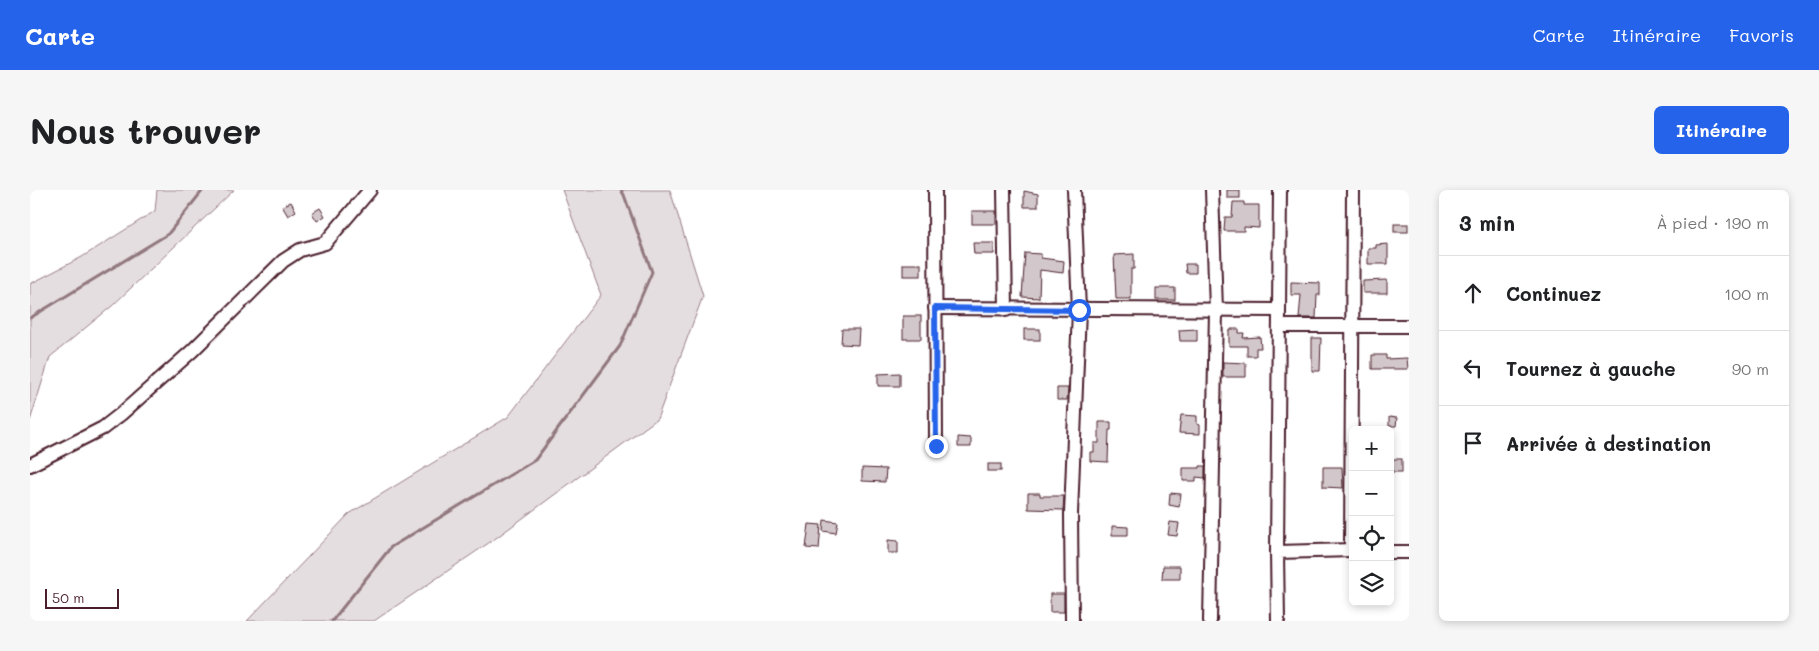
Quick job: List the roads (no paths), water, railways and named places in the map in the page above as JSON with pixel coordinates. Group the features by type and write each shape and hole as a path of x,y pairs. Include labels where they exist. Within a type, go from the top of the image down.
{"street":[{"path":"30,465 103,428 121,414 192,351 283,261 300,250 326,243 370,190"},
{"path":"935,190 936,446"},
{"path":"1004,190 1006,310"},
{"path":"1072,621 1071,514 1079,310 1074,190"},
{"path":"1210,621 1216,310 1212,190"},
{"path":"1278,621 1280,190"},
{"path":"1352,516 1353,190"},
{"path":"935,308 1006,310 1279,310"},
{"path":"1279,326 1409,326"},
{"path":"1277,552 1349,550"},
{"path":"1394,552 1409,552"}],"waterway":[{"path":"30,318 168,234 203,190"},
{"path":"332,621 391,547 535,460 620,346 652,272 621,190"}]}
